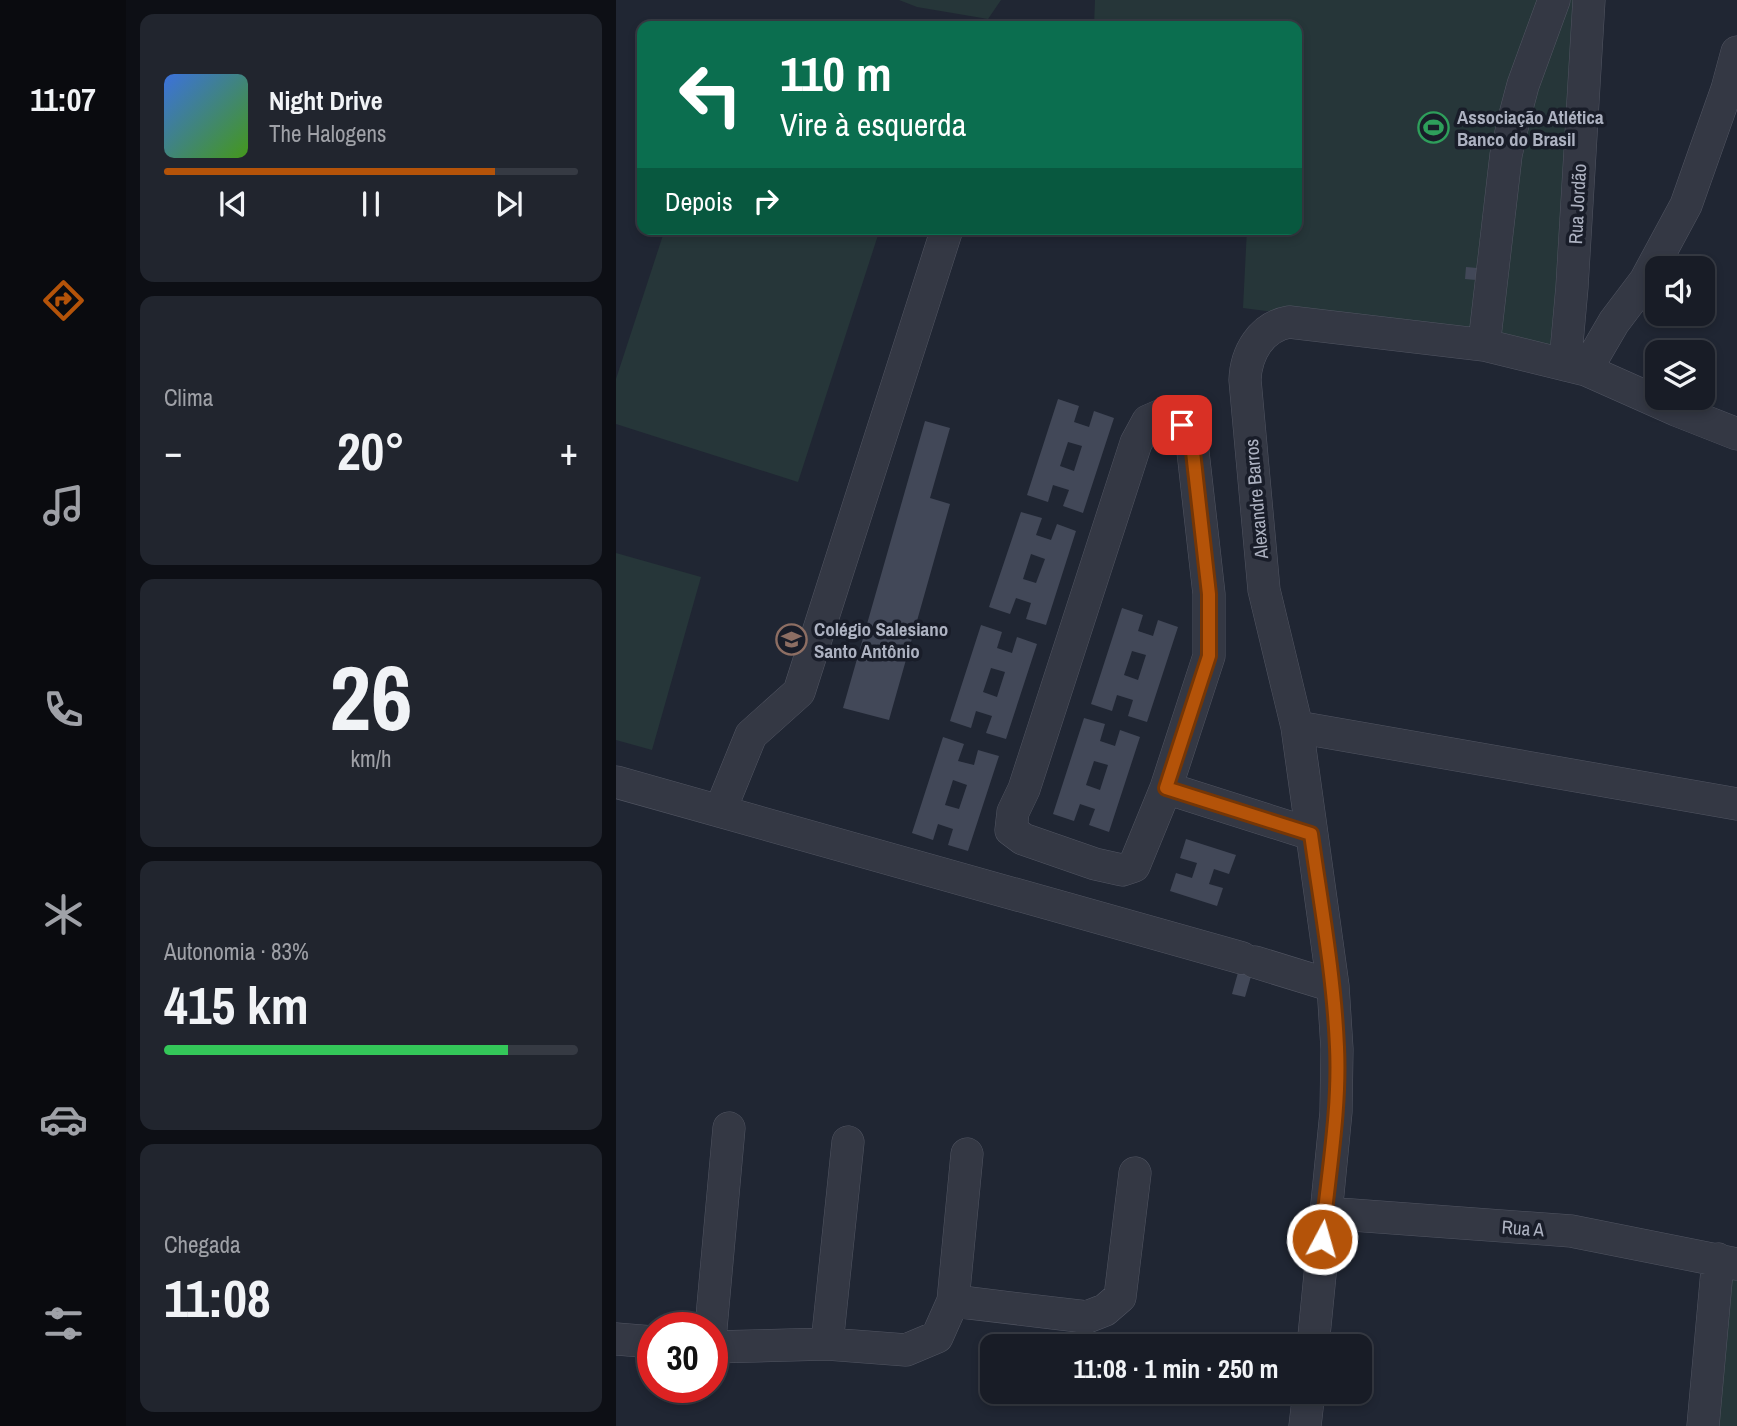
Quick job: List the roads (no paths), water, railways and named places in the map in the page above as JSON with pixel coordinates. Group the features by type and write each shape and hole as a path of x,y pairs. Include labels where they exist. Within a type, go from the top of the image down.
{"street":[{"path":"1484,345 1506,155 1523,85 1554,0"},
{"name":"Rua Jordão","path":"1576,368 1572,287 1589,0"},
{"path":"1576,368 1645,281 1686,205 1727,89 1737,52"},
{"path":"720,811 751,735 799,692 945,235"},
{"name":"Alexandre Barros","path":"1314,1334 1336,1112 1337,1049 1333,986 1297,727 1264,590 1245,380 1249,356 1266,332 1278,324 1289,322 1484,345 1576,368 1737,434"},
{"path":"1164,414 1182,425 1192,443 1209,594 1209,656 1166,788 1134,866 1122,870 1095,864 1023,839 1011,830 1013,812 1024,789 1136,443 1148,421 1164,414"},
{"path":"1297,727 1737,804"},
{"path":"616,782 1333,986"},
{"path":"1166,788 1311,834"},
{"path":"713,1312 729,1128"},
{"path":"827,1344 848,1142"},
{"path":"728,1347 827,1344 906,1350 937,1336 953,1301 967,1154"},
{"path":"953,1301 1087,1317 1105,1310 1120,1297 1135,1173"},
{"name":"Rua A","path":"1325,1213 1571,1231 1728,1262 1703,1426"},
{"path":"616,1339 637,1341"},
{"path":"1306,1426 1308,1404"}],"place":[{"name":"Associação Atlética Banco do Brasil","path":"1434,128"},
{"name":"Colégio Salesiano Santo Antônio","path":"791,640"}]}
